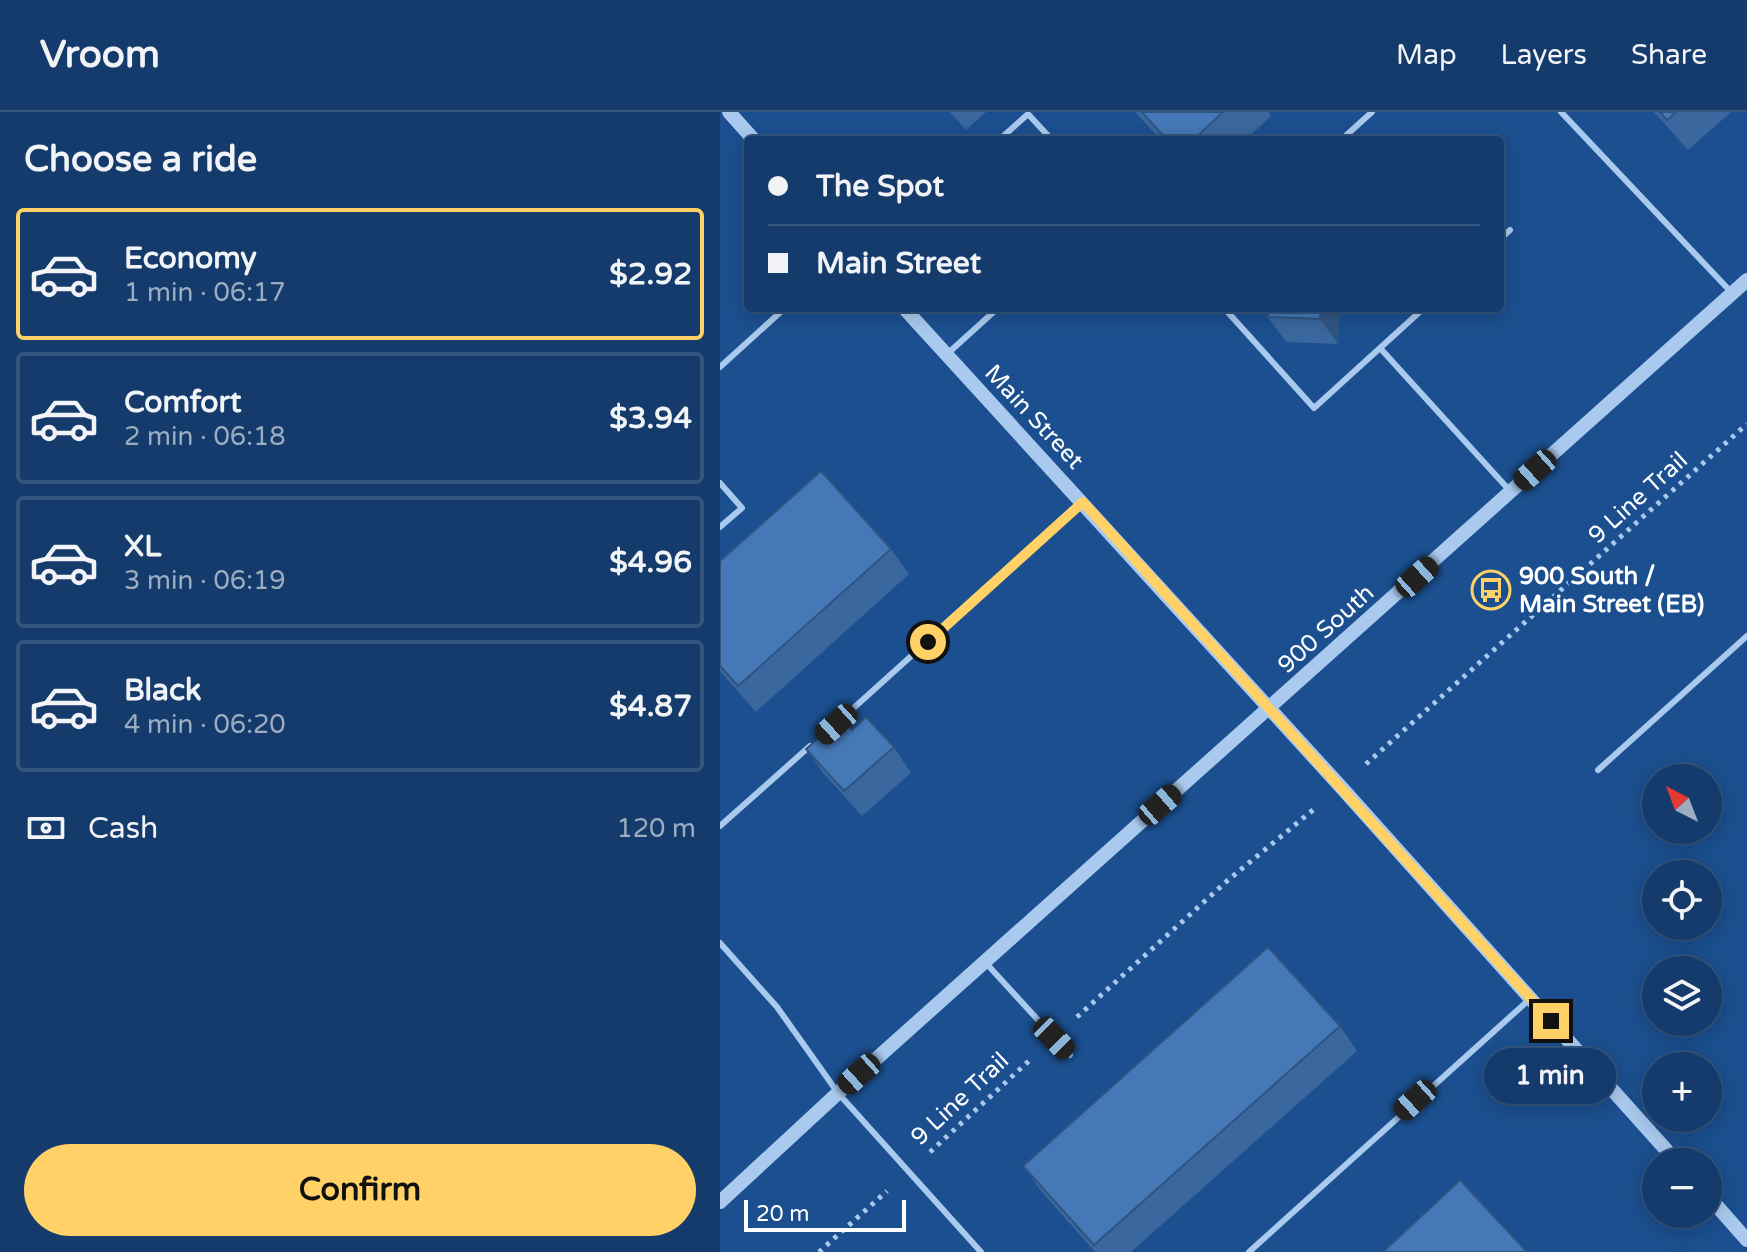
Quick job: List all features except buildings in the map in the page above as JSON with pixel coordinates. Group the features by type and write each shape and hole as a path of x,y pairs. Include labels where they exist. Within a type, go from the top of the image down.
{"street":[{"path":"729,112 750,136"},
{"name":"900 South","path":"720,1202 1747,280"},
{"name":"Main Street","path":"908,312 1083,502 1665,1148"},
{"path":"1722,1212 1747,1240"}],"lane":[{"path":"1345,136 1372,112"},
{"path":"1561,112 1732,293"},
{"path":"1003,136 1028,114 1048,136"},
{"path":"1504,235 1510,230"},
{"path":"720,367 781,312"},
{"path":"946,355 994,312"},
{"path":"1228,312 1314,408 1420,312"},
{"path":"1380,348 1511,492"},
{"path":"720,483 742,508 720,527"},
{"path":"836,724 1083,502"},
{"path":"1598,770 1747,636"},
{"path":"720,826 812,744"},
{"path":"720,943 777,1007 838,1093 981,1252"},
{"path":"985,962 1070,1055"},
{"path":"1249,1252 1531,998"}],"path":[{"name":"9 Line Trail","path":"1409,726 1747,424"},
{"name":"9 Line Trail","path":"819,1252 1227,881 1270,847"}],"place":[{"name":"900 South / Main Street (EB)","path":"1491,590"}],"route":[{"path":"928,642 1083,502 1551,1021"}]}
